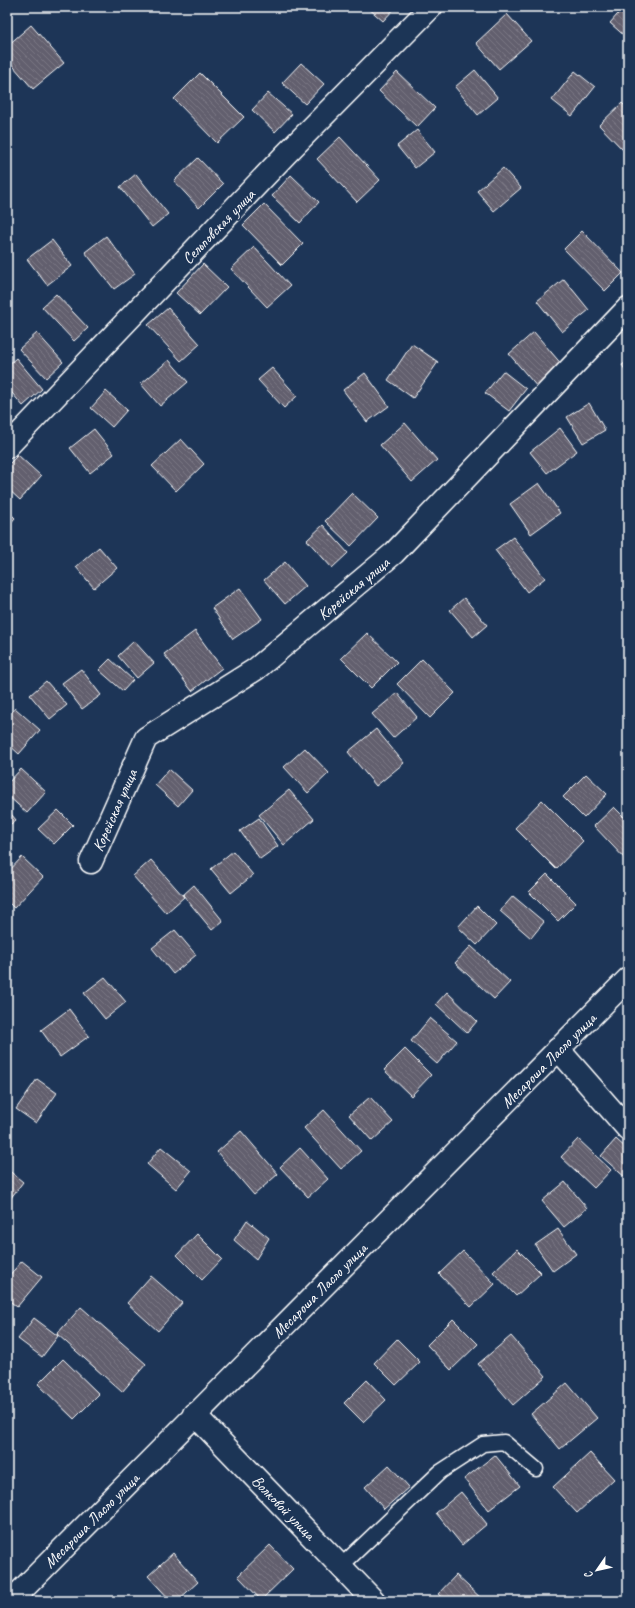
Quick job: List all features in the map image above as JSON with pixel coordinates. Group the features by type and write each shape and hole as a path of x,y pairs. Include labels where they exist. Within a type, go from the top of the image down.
{"street":[{"name":"Сельповская улица","path":"7,447 286,154 431,7"},
{"name":"Корейская улица","path":"91,862 146,738 256,669 394,553 628,308"},
{"name":"Месароша Ласло улица","path":"11,1601 194,1414 628,979"},
{"path":"558,1049 628,1129"},
{"name":"Волковой улица","path":"194,1414 374,1601"}],"lane":[{"path":"341,1566 440,1472 483,1444 504,1442 536,1469"}],"building":[{"path":"367,7 396,7 383,21"},
{"path":"624,7 628,7 628,39 610,23"},
{"path":"507,14 531,41 499,69 476,43"},
{"path":"31,25 64,63 33,89 7,59 7,46"},
{"path":"301,63 324,84 305,104 282,83"},
{"path":"475,70 498,98 478,115 455,87"},
{"path":"575,71 595,87 572,116 552,100"},
{"path":"397,72 435,108 417,127 379,91"},
{"path":"200,73 244,117 217,143 174,99"},
{"path":"268,93 292,114 275,132 252,110"},
{"path":"622,103 628,109 628,147 624,151 599,125"},
{"path":"417,130 435,152 415,168 397,146"},
{"path":"340,137 380,180 357,202 317,159"},
{"path":"198,158 223,184 199,208 174,181"},
{"path":"503,168 521,188 494,211 477,191"},
{"path":"136,174 168,214 152,227 120,187"},
{"path":"291,175 319,202 300,223 272,196"},
{"path":"264,204 303,244 282,265 243,225"},
{"path":"582,231 623,273 605,291 564,249"},
{"path":"106,236 135,274 114,289 85,252"},
{"path":"52,240 72,266 47,285 27,259"},
{"path":"254,247 290,286 267,307 231,269"},
{"path":"203,264 227,287 200,315 176,293"},
{"path":"564,279 589,310 562,332 537,301"},
{"path":"56,294 88,328 74,341 42,307"},
{"path":"168,308 200,344 181,361 148,325"},
{"path":"534,332 563,366 538,388 509,354"},
{"path":"37,333 63,362 46,378 19,349"},
{"path":"412,344 438,362 413,398 388,380"},
{"path":"16,358 42,389 23,406 7,387 7,366"},
{"path":"169,360 188,382 160,406 141,384"},
{"path":"628,361 628,374 622,365"},
{"path":"272,368 297,396 284,408 258,380"},
{"path":"503,371 526,389 509,411 485,393"},
{"path":"365,373 389,406 367,422 343,390"},
{"path":"106,391 127,410 112,427 91,408"},
{"path":"589,403 605,430 583,443 567,417"},
{"path":"405,423 437,460 412,482 380,445"},
{"path":"560,428 577,451 547,473 530,452"},
{"path":"94,429 114,454 90,473 70,448"},
{"path":"181,439 204,464 176,491 152,466"},
{"path":"18,455 41,476 20,500 7,488 7,466"},
{"path":"539,483 560,513 531,534 510,504"},
{"path":"352,493 378,518 351,546 325,521"},
{"path":"7,510 15,518 7,527"},
{"path":"323,525 348,553 332,568 307,540"},
{"path":"513,537 545,578 527,592 495,550"},
{"path":"99,547 117,568 94,588 76,567"},
{"path":"285,562 306,586 285,604 264,580"},
{"path":"240,588 262,619 233,639 212,608"},
{"path":"464,598 487,625 473,637 450,610"},
{"path":"195,631 222,668 192,691 164,654"},
{"path":"367,633 397,662 371,688 341,658"},
{"path":"134,641 154,663 137,678 118,656"},
{"path":"110,659 133,680 123,691 99,670"},
{"path":"422,659 455,693 430,718 397,684"},
{"path":"81,669 101,695 82,709 62,683"},
{"path":"46,681 67,705 50,719 30,695"},
{"path":"397,693 417,717 393,738 372,714"},
{"path":"15,708 40,730 19,754 7,743 7,718"},
{"path":"376,729 404,763 376,786 348,752"},
{"path":"305,748 329,773 308,793 284,767"},
{"path":"21,769 46,792 27,813 7,795 7,784"},
{"path":"169,769 192,790 178,806 155,785"},
{"path":"586,774 607,794 584,818 563,797"},
{"path":"289,790 314,819 284,845 259,815"},
{"path":"542,800 583,841 556,869 515,828"},
{"path":"614,807 628,821 628,862 594,826"},
{"path":"7,809 16,820 7,827"},
{"path":"58,810 73,825 54,844 38,829"},
{"path":"259,818 278,846 260,859 240,831"},
{"path":"233,851 253,875 231,893 211,869"},
{"path":"22,857 43,877 14,908 7,901 7,873"},
{"path":"151,860 184,897 166,913 133,876"},
{"path":"547,874 576,903 558,921 529,892"},
{"path":"194,885 223,921 212,930 183,895"},
{"path":"513,896 544,922 531,938 500,911"},
{"path":"477,906 496,925 477,945 458,927"},
{"path":"175,930 196,955 173,974 152,948"},
{"path":"471,946 510,982 494,999 455,963"},
{"path":"105,977 126,1002 105,1019 84,993"},
{"path":"447,992 477,1021 467,1033 436,1004"},
{"path":"69,1009 89,1036 60,1057 41,1030"},
{"path":"430,1018 457,1041 437,1064 411,1041"},
{"path":"405,1049 431,1075 411,1096 384,1070"},
{"path":"37,1079 57,1093 36,1123 16,1109"},
{"path":"370,1097 393,1122 372,1141 349,1115"},
{"path":"324,1110 361,1151 341,1169 304,1128"},
{"path":"241,1131 278,1174 254,1195 217,1152"},
{"path":"578,1139 611,1170 594,1188 561,1157"},
{"path":"616,1139 628,1150 627,1179 601,1156"},
{"path":"161,1147 191,1171 176,1189 147,1164"},
{"path":"300,1148 328,1179 308,1197 280,1167"},
{"path":"7,1169 23,1182 7,1203"},
{"path":"565,1182 587,1208 564,1227 542,1201"},
{"path":"247,1220 269,1238 256,1259 234,1240"},
{"path":"558,1229 576,1254 553,1271 535,1245"},
{"path":"197,1234 222,1259 202,1280 177,1255"},
{"path":"517,1249 541,1273 516,1296 493,1272"},
{"path":"463,1251 495,1284 471,1307 439,1274"},
{"path":"22,1261 42,1277 17,1307 7,1299 7,1278"},
{"path":"151,1276 182,1303 158,1331 127,1303"},
{"path":"81,1307 146,1364 122,1392 57,1334"},
{"path":"34,1318 58,1336 42,1357 18,1339"},
{"path":"453,1319 478,1344 451,1370 427,1345"},
{"path":"511,1336 546,1376 513,1405 478,1364"},
{"path":"397,1339 420,1362 396,1385 374,1363"},
{"path":"63,1359 99,1394 74,1419 38,1384"},
{"path":"367,1380 386,1400 363,1422 344,1403"},
{"path":"567,1383 597,1418 560,1449 531,1414"},
{"path":"590,1453 614,1479 577,1513 553,1487"},
{"path":"495,1455 520,1486 489,1510 464,1479"},
{"path":"389,1465 409,1487 384,1509 365,1487"},
{"path":"461,1492 487,1524 462,1545 436,1513"},
{"path":"270,1545 293,1569 261,1600 238,1576"},
{"path":"173,1553 198,1582 177,1601 171,1601 148,1576"},
{"path":"456,1575 482,1599 480,1601 446,1601 438,1594"}]}
